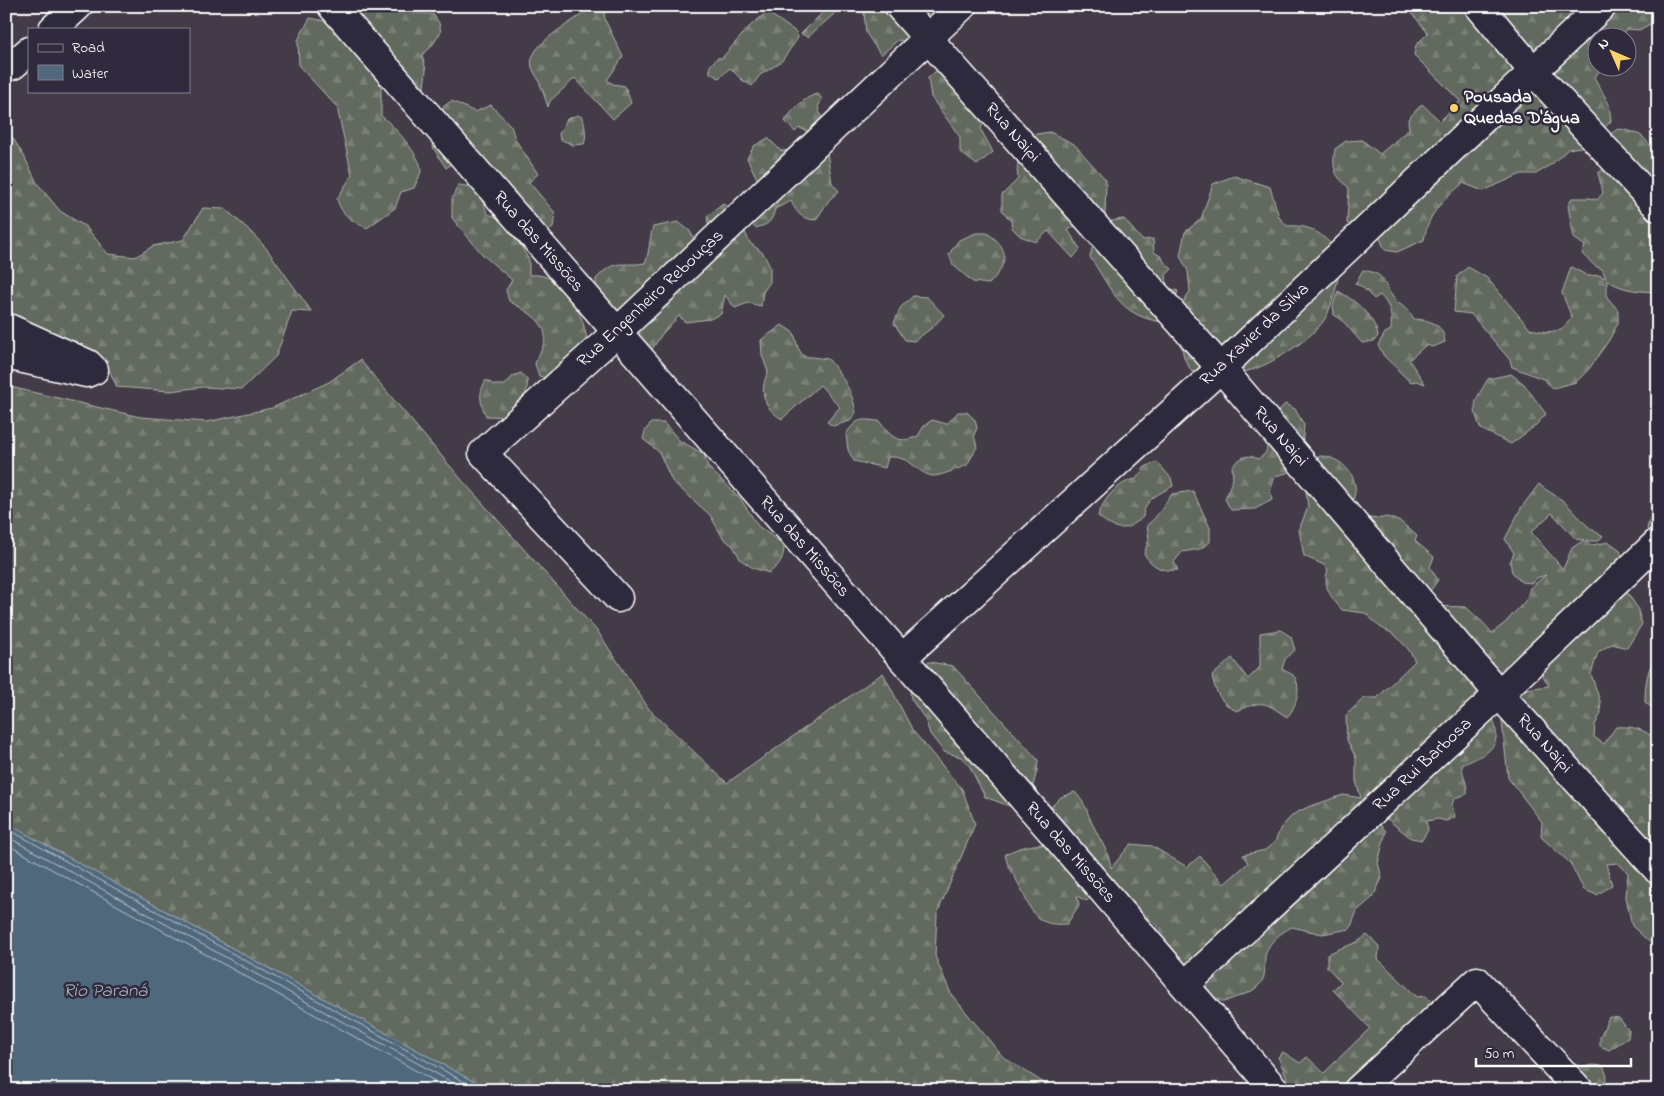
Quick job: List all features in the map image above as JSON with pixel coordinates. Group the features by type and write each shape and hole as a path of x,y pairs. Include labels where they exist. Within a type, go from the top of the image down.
{"street":[{"path":"54,28 78,6"},
{"name":"Rua das Missões","path":"332,6 902,658 1275,1090"},
{"name":"Rua Naipi","path":"899,6 1220,368 1499,694 1658,870"},
{"name":"Rua Engenheiro Rebouças","path":"618,598 483,453 616,333 962,6"},
{"path":"1479,6 1533,71 1658,207"},
{"name":"Rua Xavier da Silva","path":"902,658 1220,368 1602,6"},
{"path":"6,327 88,364 94,370 87,374 6,355"},
{"name":"Rua Rui Barbosa","path":"1185,985 1499,694 1658,542"},
{"path":"1358,1090 1477,980 1579,1090"}],"green space":[{"path":"356,6 411,6 412,13 433,14 439,23 441,32 431,47 422,55 426,70 424,88 416,94 381,65 381,116 405,141 420,164 421,169 414,188 401,192 395,208 367,228 348,217 341,209 337,199 352,175 337,107 299,66 298,40 310,18 345,25"},
{"path":"829,6 843,6 808,37 801,34"},
{"path":"870,6 929,6 932,11 911,43 898,40 881,55 866,33 864,12"},
{"path":"1406,6 1656,6 1654,22 1639,30 1636,28 1586,28 1586,78 1595,78 1609,104 1611,121 1587,146 1568,149 1552,164 1536,174 1521,174 1483,191 1463,183 1433,214 1424,240 1397,252 1385,250 1379,236 1355,232 1347,223 1349,188 1335,171 1335,149 1346,141 1362,140 1380,154 1409,129 1408,119 1422,104 1440,121 1460,101 1414,55 1416,45 1428,33"},
{"path":"589,9 604,11 605,20 623,57 607,80 613,84 625,86 631,103 613,119 575,78 550,101 548,107 532,67 532,59 536,50 543,42"},
{"path":"767,12 796,32 798,38 781,62 760,75 752,86 742,80 730,68 719,78 710,73 710,66 717,58 722,58 749,27"},
{"path":"942,66 984,118 981,130 993,152 977,165 960,152 960,137 931,97 928,78"},
{"path":"818,94 822,99 818,107 824,126 805,139 807,131 799,128 795,132 785,121 800,104 809,97"},
{"path":"452,101 475,112 491,105 511,126 515,139 538,174 529,182 555,213 553,228 545,233 512,231 529,260 529,275 542,276 553,280 563,288 578,310 583,322 588,347 571,370 561,361 548,379 539,376 535,364 545,338 541,324 529,313 509,301 506,290 512,280 483,255 452,218 452,199 458,185 475,190 488,214 501,219 459,158 446,168 432,146 438,114 441,109"},
{"path":"578,115 582,117 584,123 585,141 584,144 573,145 560,139 559,134 567,119"},
{"path":"6,127 24,156 37,183 60,211 86,227 108,254 135,257 153,246 183,240 203,208 225,209 266,248 312,312 292,311 276,356 242,389 203,387 170,391 117,387 109,370 77,342 6,324"},
{"path":"1618,129 1630,131 1644,138 1658,167 1658,292 1625,288 1607,280 1607,297 1618,310 1618,323 1589,369 1576,382 1553,388 1543,379 1512,367 1510,360 1471,314 1454,312 1457,276 1468,267 1487,278 1530,329 1547,332 1561,330 1572,318 1562,293 1571,267 1588,276 1599,275 1606,278 1602,269 1595,266 1582,254 1585,246 1574,238 1568,206 1572,198 1597,200 1603,193 1598,173 1603,170 1602,146 1607,138"},
{"path":"1050,132 1074,144 1106,180 1105,215 1094,228 1077,225 1068,230 1080,249 1073,258 1048,231 1036,242 1020,236 1012,228 1011,221 1002,210 1002,195 1018,179 1019,160 1023,149 1036,134"},
{"path":"768,138 781,151 826,147 832,183 839,191 829,200 816,220 801,215 791,201 775,209 771,220 759,227 755,228 746,216 759,183 747,158 754,146"},
{"path":"1234,176 1270,187 1279,217 1287,226 1304,227 1312,230 1330,243 1342,255 1338,278 1330,308 1322,323 1290,351 1252,370 1242,372 1192,372 1184,358 1176,316 1190,291 1188,271 1180,256 1185,232 1201,219 1213,184"},
{"path":"723,204 734,209 750,243 763,253 770,267 770,282 763,292 761,306 748,303 735,308 725,295 721,314 710,319 685,322 679,316 662,334 649,354 632,353 620,357 593,326 596,313 596,279 614,265 645,263 653,227 678,222 690,231 695,241 709,230 707,216"},
{"path":"1124,219 1142,240 1153,239 1154,252 1162,257 1164,262 1172,269 1166,275 1167,287 1178,291 1169,323 1139,316 1120,302 1090,257 1096,236 1100,230 1109,222"},
{"path":"976,233 987,233 995,239 1003,251 1003,264 989,284 973,282 953,265 949,254 959,240"},
{"path":"1363,270 1382,278 1392,296 1409,311 1414,319 1431,322 1442,331 1445,342 1433,347 1426,345 1409,360 1425,384 1417,381 1410,382 1384,356 1378,345 1385,333 1391,330 1391,315 1389,307 1380,295 1374,299 1361,286 1355,284"},
{"path":"1338,291 1351,299 1369,316 1378,336 1374,341 1362,343 1341,319 1334,315 1333,305"},
{"path":"913,296 927,297 944,315 933,327 914,341 905,340 894,323 901,307"},
{"path":"782,325 794,333 798,348 803,356 828,359 838,371 849,390 856,412 850,421 833,426 827,422 840,407 820,385 782,419 771,410 764,398 763,392 768,372 762,355 761,340"},
{"path":"360,360 461,479 598,632 649,709 727,783 883,673 913,731 962,789 975,824 937,914 935,956 951,994 1003,1057 1055,1090 489,1090 6,823 6,386 140,417 207,422 272,408 329,382"},
{"path":"521,373 528,381 526,393 528,405 516,417 486,416 481,398 486,380 494,385 505,385 513,376"},
{"path":"1511,374 1524,384 1546,414 1535,426 1511,444 1481,429 1475,403 1488,379"},
{"path":"1285,404 1295,409 1304,425 1302,448 1298,461 1287,473 1275,476 1270,489 1272,500 1255,509 1231,510 1225,499 1233,478 1232,466 1247,456 1258,459 1263,456 1267,448 1266,439 1270,426 1276,414"},
{"path":"958,412 967,412 975,420 977,428 974,435 977,447 967,465 949,472 932,476 896,457 888,457 885,468 854,461 848,450 846,434 856,422 867,420 879,421 895,438 905,440 918,436 924,426 932,420 947,424"},
{"path":"651,423 664,423 680,441 704,454 708,467 740,498 758,526 784,545 781,561 769,573 753,568 741,560 733,546 723,538 710,515 672,481 659,452 643,439 645,431"},
{"path":"1320,456 1327,457 1340,462 1350,473 1355,486 1355,493 1350,509 1364,517 1377,519 1387,517 1401,522 1417,536 1415,541 1434,557 1430,567 1438,580 1428,594 1434,606 1466,607 1492,633 1505,623 1526,600 1530,588 1546,575 1537,578 1532,583 1521,582 1512,572 1510,562 1514,553 1505,539 1521,508 1539,484 1562,500 1585,524 1603,536 1598,541 1585,541 1592,545 1609,542 1619,549 1625,562 1490,711 1496,740 1488,751 1462,765 1467,794 1455,798 1452,804 1455,817 1446,821 1438,819 1426,821 1428,830 1422,840 1411,838 1362,799 1370,815 1386,831 1378,863 1382,878 1373,897 1357,911 1350,929 1322,934 1292,927 1283,932 1274,939 1268,948 1265,958 1264,976 1259,985 1250,992 1224,1002 1216,998 1148,943 1158,926 1102,889 1086,901 1077,896 1079,905 1067,924 1047,923 1040,919 1030,908 1008,866 1005,854 1027,846 1051,845 1046,812 1061,797 1075,792 1085,806 1107,852 1111,868 1131,844 1152,846 1187,867 1200,856 1224,884 1248,863 1243,855 1265,850 1275,842 1281,827 1294,814 1343,795 1361,798 1356,781 1356,758 1347,740 1346,715 1364,698 1377,698 1415,661 1409,650 1395,635 1380,627 1365,613 1342,610 1331,596 1327,587 1326,576 1328,570 1324,565 1304,556 1299,530 1308,507 1305,484 1312,461","holes":["1552,513 1576,539 1584,540 1572,548 1563,569 1531,532"]},
{"path":"1157,462 1171,478 1173,486 1149,501 1143,517 1130,526 1120,528 1115,527 1098,516 1112,492 1123,484 1136,479 1145,467"},
{"path":"1193,491 1210,528 1210,542 1200,549 1182,552 1174,562 1178,570 1158,568 1144,554 1149,539 1147,525 1158,514 1172,494"},
{"path":"1658,491 1658,543 1650,538 1647,528"},
{"path":"1626,591 1637,607 1642,624 1627,648 1612,644 1598,652 1591,674 1600,701 1601,713 1595,725 1594,737 1604,744 1616,727 1628,727 1644,731 1658,742 1658,785 1648,796 1658,803 1658,950 1632,926 1626,897 1628,873 1618,863 1606,864 1612,885 1597,895 1584,890 1570,863 1541,837 1542,822 1508,778 1501,712 1518,690 1549,686 1542,674 1550,662 1591,619"},
{"path":"1281,630 1291,637 1295,650 1285,659 1282,669 1293,675 1298,685 1295,703 1287,717 1268,705 1258,704 1237,711 1223,702 1215,687 1212,676 1232,658 1248,679 1260,667 1260,633"},
{"path":"1658,654 1658,713 1645,702 1645,689 1651,665"},
{"path":"930,662 953,666 1038,760 1033,785 1037,803 1015,808 985,797 970,767 961,757 944,752 930,734 925,719 911,699 909,685 917,665"},
{"path":"1367,935 1379,946 1378,959 1417,997 1426,996 1431,1002 1425,1015 1353,1090 1277,1090 1286,1083 1287,1078 1278,1057 1283,1052 1300,1063 1307,1057 1324,1073 1370,1028 1333,990 1341,982 1327,967 1327,955 1358,942"},
{"path":"1609,1017 1619,1018 1629,1031 1628,1038 1609,1050 1600,1046 1600,1037"},
{"path":"1593,1065 1603,1066 1607,1076 1603,1087 1605,1090 1582,1090 1577,1079 1581,1068"}],"water":[{"name":"Rio Paraná","path":"6,823 489,1090 6,1090"}],"place":[{"name":"Pousada Quedas D'água","path":"1454,108"}]}
